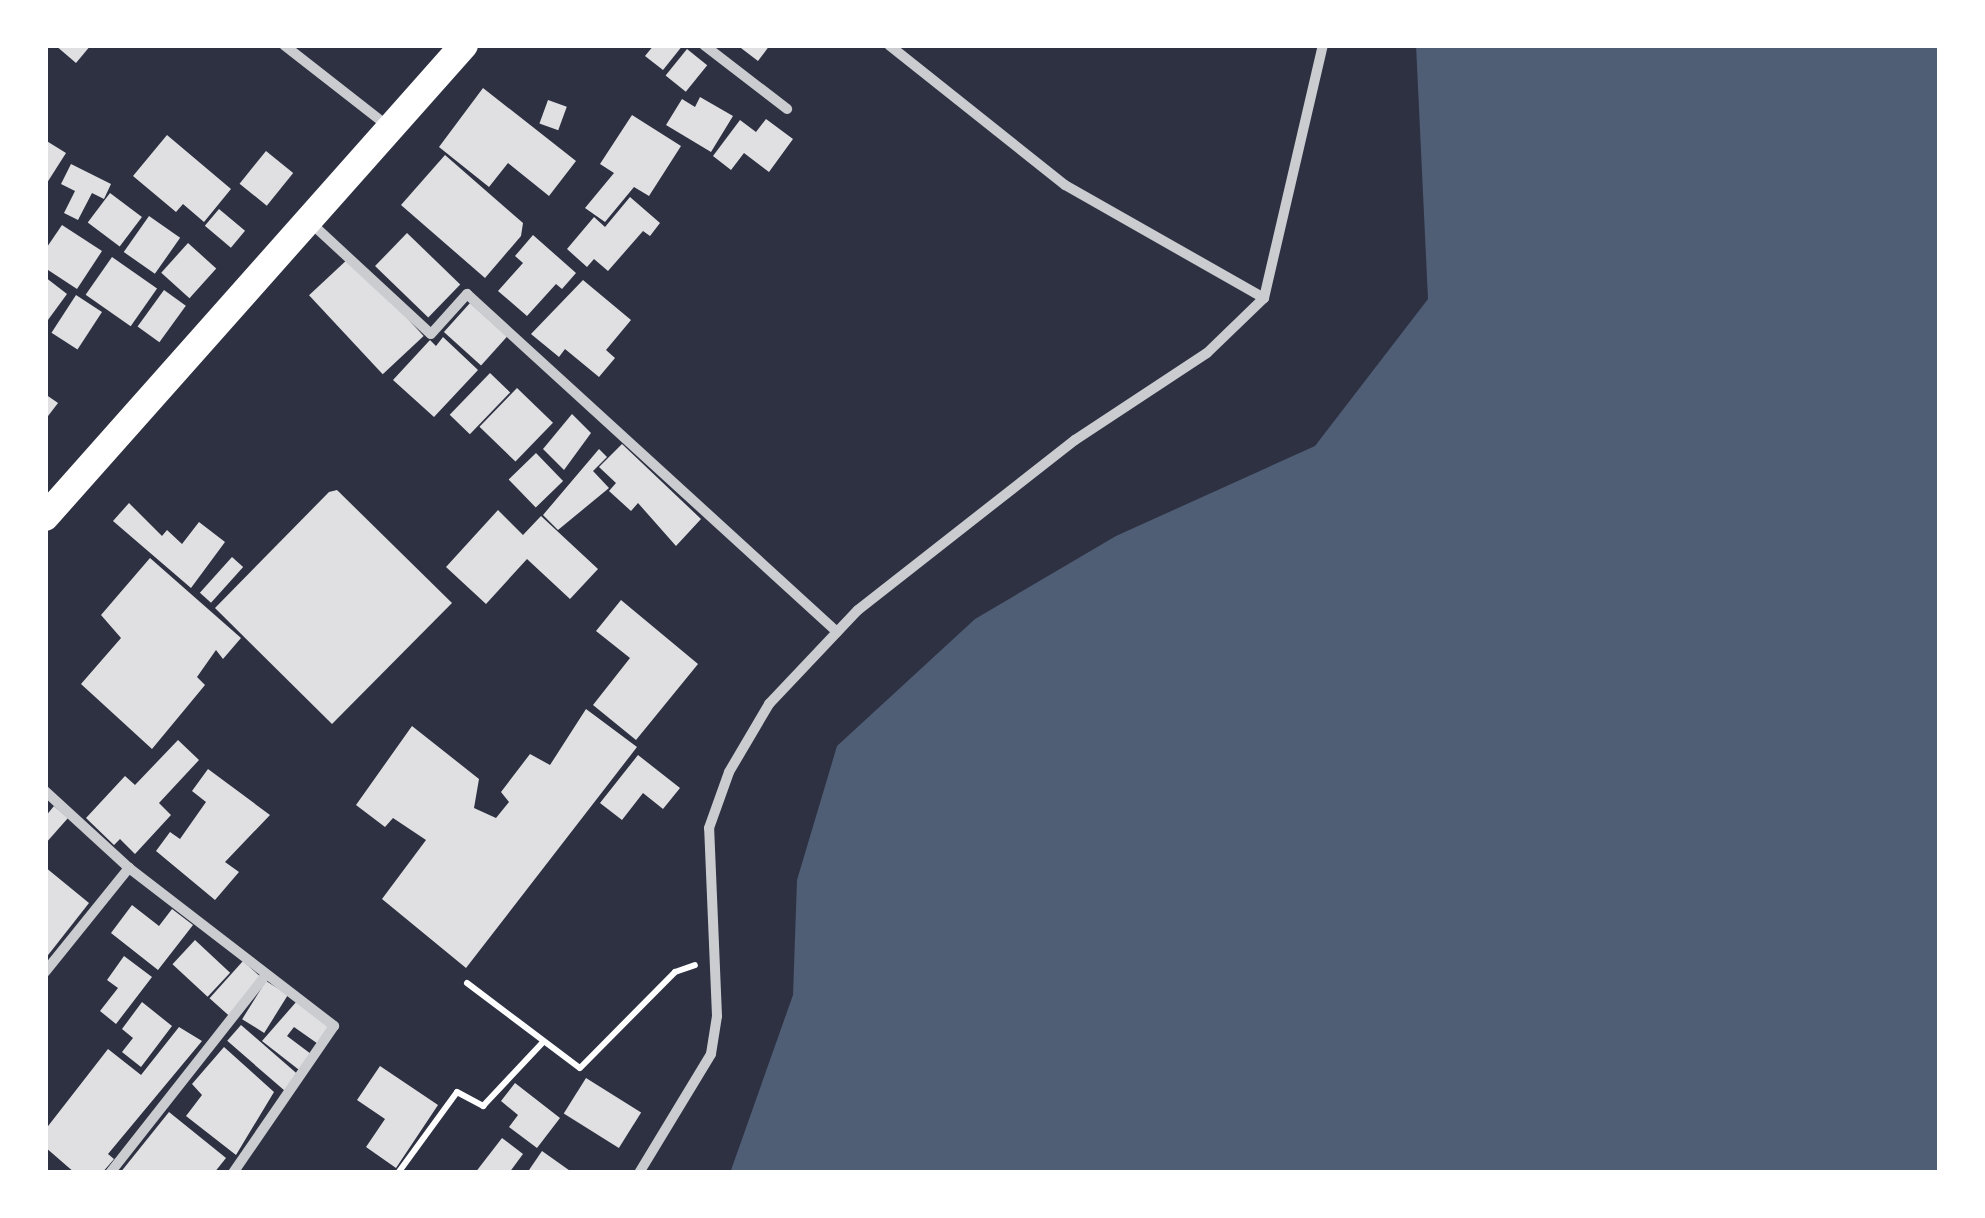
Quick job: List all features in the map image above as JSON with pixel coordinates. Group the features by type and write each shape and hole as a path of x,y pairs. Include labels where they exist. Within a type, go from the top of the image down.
{"highway":[{"path":"49,505 394,130 464,45"}],"street":[{"path":"284,45 394,130"},
{"path":"704,45 788,110"},
{"path":"889,45 1065,186 1264,298"},
{"path":"640,1173 710,1054 714,958 709,828 729,772 769,704 837,632 1075,440 1207,353 1264,298 1323,45"},
{"path":"310,222 431,334 467,294 837,632"},
{"path":"45,791 130,868 334,1031 233,1173"},
{"path":"45,972 130,868"},
{"path":"110,1173 264,977"}],"path":[{"path":"467,984 580,1068 675,972 714,958"},
{"path":"394,1173 458,1092 483,1106 543,1042"}],"water":[{"path":"1416,45 1940,45 1940,1173 730,1173 793,995 797,880 837,746 975,619 1116,536 1315,446 1428,299"}],"building":[{"path":"55,45 91,45 76,63"},
{"path":"654,45 683,45 663,70 645,56"},
{"path":"737,45 770,45 758,61"},
{"path":"687,49 707,65 686,92 666,75"},
{"path":"483,88 576,161 549,196 508,163 489,187 439,147"},
{"path":"700,97 733,116 711,152 666,125 682,99 695,107"},
{"path":"548,100 567,107 558,130 539,123"},
{"path":"632,115 681,146 649,196 634,187 605,222 585,208 614,173 600,164"},
{"path":"766,119 793,139 769,172 744,153 731,170 713,156 740,120 756,132"},
{"path":"167,135 231,189 204,222 183,204 176,212 133,176"},
{"path":"45,140 66,153 45,186"},
{"path":"266,151 293,173 267,206 240,184"},
{"path":"445,155 523,223 521,236 485,278 401,205"},
{"path":"71,164 111,184 104,199 92,193 78,220 64,213 75,191 61,184"},
{"path":"110,193 142,217 120,247 88,223"},
{"path":"630,197 660,223 650,236 643,231 608,271 594,259 587,267 567,249 594,217 605,227"},
{"path":"219,209 245,231 231,248 205,226"},
{"path":"149,216 180,238 155,274 124,252"},
{"path":"62,225 102,251 77,289 45,268 45,250"},
{"path":"407,233 460,284 428,317 375,266"},
{"path":"533,235 576,273 562,289 556,284 527,316 498,291 523,263 515,256"},
{"path":"188,243 216,268 189,298 161,273"},
{"path":"112,257 157,289 131,326 86,295"},
{"path":"350,257 424,336 383,374 309,295"},
{"path":"45,277 67,294 45,324"},
{"path":"583,280 631,320 606,350 615,358 599,377 565,349 559,357 531,334"},
{"path":"164,290 186,306 159,342 138,326"},
{"path":"76,295 102,312 77,350 51,333"},
{"path":"470,303 507,336 481,365 444,332"},
{"path":"443,337 478,370 434,417 393,380 430,340 436,346"},
{"path":"490,373 510,392 470,434 450,415"},
{"path":"517,388 553,423 515,462 479,427"},
{"path":"45,394 58,403 45,420"},
{"path":"572,414 591,433 564,470 543,449"},
{"path":"622,444 701,519 676,546 638,503 631,511 609,491 616,483 599,467"},
{"path":"599,449 607,457 593,471 609,488 558,530 543,515"},
{"path":"536,453 563,481 536,507 509,479"},
{"path":"337,490 452,603 332,724 215,608 329,492"},
{"path":"129,503 162,536 167,530 182,544 199,522 225,542 191,588 113,521"},
{"path":"498,510 523,535 541,516 598,569 570,599 527,559 486,604 446,567"},
{"path":"232,557 243,567 211,603 200,593"},
{"path":"150,558 241,638 223,659 216,650 197,677 205,685 152,749 81,684 121,638 101,615"},
{"path":"621,600 698,664 636,740 593,705 630,658 596,631"},
{"path":"586,709 637,747 466,968 382,899 426,840 393,818 385,827 356,805 412,726 479,779 474,808 496,818 509,802 501,792 530,754 550,765"},
{"path":"178,740 199,760 159,803 171,815 135,854 120,839 114,845 86,818 125,776 135,785"},
{"path":"638,755 680,788 663,809 643,793 622,820 600,803"},
{"path":"208,769 270,815 225,862 239,872 215,900 156,851 170,832 180,839 206,802 192,791"},
{"path":"54,806 68,818 45,844 45,817"},
{"path":"45,867 89,903 45,959"},
{"path":"132,905 159,926 172,909 193,925 158,970 111,933"},
{"path":"195,940 230,973 208,997 172,964"},
{"path":"124,956 152,977 116,1024 100,1011 118,988 107,980"},
{"path":"243,961 263,979 230,1016 210,998"},
{"path":"266,981 288,995 264,1033 242,1019"},
{"path":"297,1001 334,1026 321,1046 294,1027 287,1036 315,1057 303,1073 262,1041"},
{"path":"142,1002 172,1026 141,1067 122,1052 133,1038 122,1029"},
{"path":"241,1025 299,1076 285,1091 227,1041"},
{"path":"179,1027 202,1041 108,1154 114,1159 102,1173 75,1173 45,1147 45,1130 108,1049 141,1075"},
{"path":"224,1047 274,1092 236,1155 186,1116 202,1095 192,1084"},
{"path":"380,1066 438,1105 396,1168 366,1147 385,1119 357,1100"},
{"path":"586,1078 641,1112 619,1148 564,1114"},
{"path":"515,1083 560,1118 537,1148 509,1127 518,1115 501,1101"},
{"path":"169,1112 226,1158 214,1173 120,1173"},
{"path":"502,1138 523,1154 509,1173 475,1173"},
{"path":"542,1151 573,1173 527,1173"}]}
